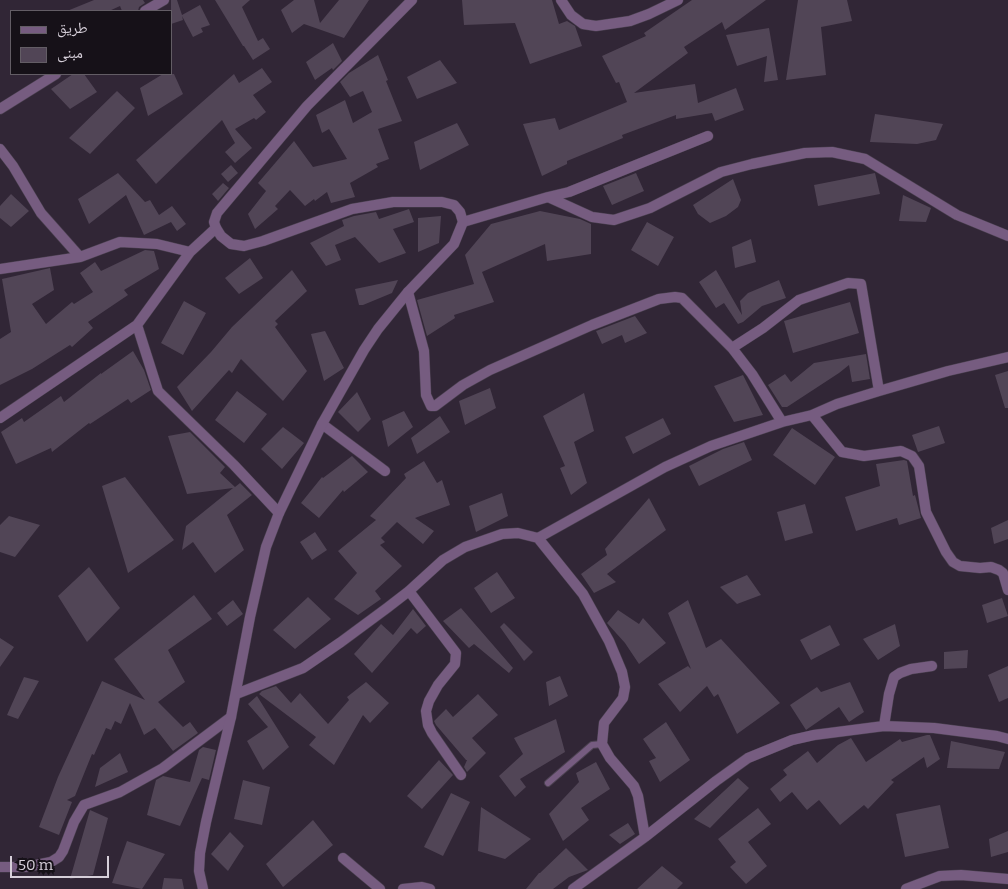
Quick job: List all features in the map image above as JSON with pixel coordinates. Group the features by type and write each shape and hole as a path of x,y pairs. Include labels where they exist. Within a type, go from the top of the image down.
{"street":[{"path":"147,10 164,0"},
{"path":"203,889 199,871 200,853 206,822 231,717 250,617 266,548 279,513 322,424 364,350 378,329 408,292 454,244 463,222 460,212 454,205 442,202 392,202 352,209 244,246 231,244 221,236 214,222 218,213 307,106 412,0"},
{"path":"561,0 571,15 583,24 596,26 630,21 678,0"},
{"path":"0,109 54,75"},
{"path":"463,222 569,192 708,136"},
{"path":"0,149 14,166 41,213 80,257"},
{"path":"548,197 592,217 614,220 650,208 721,172 804,153 832,152 865,159 957,215 1008,236"},
{"path":"0,418 138,325 190,252 216,228"},
{"path":"0,269 80,257 120,242 157,244 190,252"},
{"path":"732,348 763,328 799,300 848,283 861,284 879,391"},
{"path":"408,292 424,351 426,395 431,406 435,406 463,385 490,370 592,324 659,299 674,297 682,298 732,348 752,374 782,422"},
{"path":"138,325 158,391 234,465 279,513"},
{"path":"538,538 665,467 711,446 782,422 812,415 837,404 879,391 948,371 1008,357"},
{"path":"812,415 842,452 864,456 901,451 912,456 919,466 926,512 953,562 960,566 990,567 999,570 1002,573 1008,590"},
{"path":"322,424 386,471"},
{"path":"236,694 303,668 410,591 443,560 481,540 502,534 518,534 538,538 583,594 609,641 622,672 626,687 623,698 604,723 602,744 610,758 627,777 638,796 645,837"},
{"path":"410,591 456,653 455,664 438,685 426,711 428,725 432,734 461,774"},
{"path":"884,726 894,677 911,668 932,666"},
{"path":"0,867 26,866 51,862 63,851 74,822 84,805 120,792 163,768 231,717"},
{"path":"573,889 645,837 716,780 748,758 799,738 884,726 934,728 1008,739"},
{"path":"342,858 380,889"},
{"path":"906,889 940,876 961,875 1008,879"},
{"path":"403,889 422,887 430,889"}],"lane":[{"path":"548,783 586,750 592,746 602,744"}],"building":[{"path":"94,0 143,0 145,3 139,7 138,10 122,10 120,6 111,10 69,10"},
{"path":"171,0 177,0 182,15 200,5 210,25 201,28 203,32 193,37 182,16 183,20 172,24"},
{"path":"215,0 250,0 242,7 258,41 263,38 270,49 253,60"},
{"path":"294,0 314,0 320,23 339,0 369,0 344,38 304,24 292,33 281,10"},
{"path":"462,0 552,0 559,24 567,21 575,26 582,46 530,64 515,23 464,25"},
{"path":"692,0 766,0 725,30 722,22 684,47 688,53 634,93 695,84 698,103 736,88 744,110 715,121 712,113 676,119 676,115 622,135 623,138 567,161 567,164 542,176 523,124 555,118 559,130 627,102 619,82 616,83 602,56 646,36 644,33"},
{"path":"798,0 847,0 852,21 821,27 826,75 786,80"},
{"path":"769,28 778,80 764,82 767,56 737,66 726,35"},
{"path":"333,43 342,61 333,70 332,68 315,80 306,62"},
{"path":"378,55 402,121 378,129 389,159 376,164 378,167 350,183 355,197 331,203 327,192 305,206 290,190 275,206 278,209 255,229 248,214 266,191 258,183 294,141 313,167 347,159 329,129 322,133 316,115 345,100 353,123 372,112 363,91 350,97 340,82 349,73"},
{"path":"440,60 457,83 417,99 407,77"},
{"path":"262,68 272,82 253,95 266,112 256,120 254,118 235,129 252,148 235,163 225,152 235,143 222,120 156,184 136,160 234,74 239,83"},
{"path":"174,74 183,94 148,116 140,88 161,75"},
{"path":"72,75 85,75 97,92 70,109 51,89"},
{"path":"117,91 135,108 90,154 69,138"},
{"path":"875,114 943,124 936,140 917,144 870,142"},
{"path":"457,123 469,145 420,170 414,142"},
{"path":"231,165 238,173 228,182 221,174"},
{"path":"118,173 145,202 150,200 159,215 172,206 186,224 177,231 171,222 144,235 126,195 89,224 78,199"},
{"path":"636,173 644,191 612,205 603,186"},
{"path":"875,173 880,194 818,206 814,185"},
{"path":"733,179 741,200 738,207 726,216 710,223 698,214 693,205"},
{"path":"223,183 229,188 218,201 212,194"},
{"path":"11,194 29,211 11,227 0,218 0,206"},
{"path":"903,195 931,208 926,222 899,221"},
{"path":"409,209 414,222 393,229 406,253 379,263 355,237 335,245 341,260 326,266 310,243 344,226 342,220 376,212 379,219"},
{"path":"540,211 580,219 591,224 591,254 547,261 545,244 482,272 494,302 454,315 455,318 427,336 417,300 474,284 465,255 491,224"},
{"path":"441,216 439,243 418,252 418,218"},
{"path":"647,222 674,237 658,266 631,250"},
{"path":"751,239 756,262 735,268 732,247"},
{"path":"145,250 154,251 159,269 124,290 128,295 88,322 93,328 72,347 70,345 32,369 0,385 0,339 11,332 2,279 50,268 54,290 32,304 46,324 72,302 74,304 93,292 80,273 95,262 101,271"},
{"path":"250,258 263,278 239,294 225,278"},
{"path":"292,270 307,291 275,321 278,324 275,327 307,371 283,401 241,359 232,373 229,370 192,411 177,387 232,327"},
{"path":"716,270 742,315 740,301 748,293 779,280 786,298 762,306 738,324 724,303 716,308 699,282"},
{"path":"398,280 392,293 359,305 355,289"},
{"path":"184,301 206,313 183,355 161,343"},
{"path":"850,302 859,333 793,353 784,321"},
{"path":"635,316 647,333 625,343 622,335 602,344 596,331"},
{"path":"325,331 344,368 324,381 311,334"},
{"path":"133,351 144,370 151,390 131,403 128,399 89,423 52,452 51,448 16,464 1,432 22,418 24,422 61,396 64,402"},
{"path":"866,354 870,379 852,382 849,365 787,407 782,407 768,385 785,374 791,382 814,363"},
{"path":"1008,371 1008,408 1005,408 995,375"},
{"path":"743,375 763,415 734,422 714,386"},
{"path":"490,388 496,408 465,425 459,401"},
{"path":"237,391 267,414 244,443 215,420"},
{"path":"357,392 371,419 358,432 338,412"},
{"path":"584,393 594,431 574,442 587,483 571,495 560,468 565,466 543,416"},
{"path":"404,411 413,427 388,447 382,421"},
{"path":"440,416 450,432 417,454 411,438"},
{"path":"663,418 671,434 633,454 625,437"},
{"path":"939,426 945,443 918,452 912,435"},
{"path":"283,427 304,443 282,469 261,449"},
{"path":"792,428 835,457 815,485 773,455"},
{"path":"190,432 225,467 220,473 235,487 240,483 252,495 227,515 244,550 215,573 193,542 182,550 186,526 233,488 187,494 168,436"},
{"path":"744,442 752,460 699,486 689,466 723,449"},
{"path":"352,456 368,472 344,492 343,490 319,518 301,503 322,477"},
{"path":"424,461 437,483 442,480 450,505 415,518 434,531 423,544 397,522 381,538 385,542 380,545 402,566 375,591 381,599 358,615 334,599 357,573 338,551 376,520 370,516 406,478 404,474"},
{"path":"907,461 913,496 915,495 921,518 899,525 897,518 856,531 845,497 880,486 876,464"},
{"path":"125,477 174,540 128,573 102,486"},
{"path":"502,493 508,516 476,532 469,506"},
{"path":"649,498 666,530 607,574 616,582 594,593 581,574 607,555 605,549"},
{"path":"805,504 813,533 785,541 777,512"},
{"path":"9,516 40,525 15,557 0,552 0,525"},
{"path":"1008,520 1008,539 994,544 991,528"},
{"path":"315,532 327,550 312,560 300,542"},
{"path":"89,567 120,608 87,642 58,596"},
{"path":"497,572 515,598 491,613 474,588"},
{"path":"747,575 761,595 737,604 720,587"},
{"path":"194,595 212,619 168,650 185,682 158,702 183,727 190,722 198,733 173,751 155,728 144,735 130,703 121,724 115,721 111,730 106,728 94,755 92,754 75,796 67,800 72,802 59,835 39,827 58,777 102,681 145,700 114,659"},
{"path":"308,597 331,619 295,649 273,630"},
{"path":"1002,598 1008,616 987,623 982,605"},
{"path":"233,600 243,614 227,626 217,613"},
{"path":"688,600 706,648 721,639 780,703 737,734 718,694 714,697 707,686 680,712 658,684 688,666 691,669 668,613"},
{"path":"461,608 513,668 509,673 474,644 469,648 443,621"},
{"path":"413,609 426,626 417,634 411,628 372,673 354,654 381,624 393,635"},
{"path":"618,610 639,624 643,618 666,643 639,664 625,643 607,623"},
{"path":"504,623 533,652 524,661 500,627"},
{"path":"895,624 900,646 878,660 863,639"},
{"path":"830,625 840,645 811,660 800,640"},
{"path":"0,638 14,647 0,667"},
{"path":"968,650 967,668 944,669 944,652"},
{"path":"1008,666 1008,698 999,702 988,675"},
{"path":"560,676 568,696 549,706 546,682"},
{"path":"24,677 39,681 18,719 7,715"},
{"path":"366,682 389,703 370,723 363,715 334,765 309,745 316,737 259,694 276,686 291,703 300,693 328,724 349,700 347,697"},
{"path":"850,682 864,712 849,722 839,707 806,730 790,705 817,687 821,692"},
{"path":"478,694 498,715 472,738 486,753 467,772 464,767 467,760 434,721 446,709 453,717"},
{"path":"257,696 289,747 263,770 247,741 268,727 248,704"},
{"path":"556,719 565,752 520,779 526,787 515,797 499,776 523,754 514,738"},
{"path":"666,722 690,760 660,782 649,761 656,758 643,739"},
{"path":"930,735 940,759 927,768 924,757 891,780 894,782 868,809 864,805 840,825 819,800 807,810 792,792 780,802 770,789 787,775 783,770 808,751 817,763 838,745 851,738 866,762 900,739 902,742"},
{"path":"951,741 1005,752 999,769 947,768"},
{"path":"203,747 216,750 209,780 202,778 180,826 147,815 156,780 163,776 190,782 199,750"},
{"path":"120,753 128,772 95,787 100,768"},
{"path":"439,760 453,775 422,809 407,796"},
{"path":"596,762 610,789 581,808 589,820 563,841 549,814 579,782 576,773"},
{"path":"738,778 749,788 710,828 694,819"},
{"path":"243,780 270,787 262,825 234,819"},
{"path":"451,793 470,802 443,856 424,847"},
{"path":"940,805 949,848 905,857 896,814"},
{"path":"481,807 531,839 505,859 478,851"},
{"path":"758,808 771,824 748,842 767,866 746,884 730,867 736,862 718,839"},
{"path":"90,810 108,818 93,875 70,879"},
{"path":"313,820 333,845 283,887 266,864"},
{"path":"628,823 635,834 620,844 609,835"},
{"path":"1008,831 1008,852 991,857 989,839"},
{"path":"230,832 244,846 228,871 211,854"},
{"path":"127,841 165,854 142,889 112,883"},
{"path":"566,848 588,870 569,877 553,889 526,889 539,873"},
{"path":"662,866 683,883 677,889 637,889"},
{"path":"164,878 182,879 184,889 162,889"}]}
